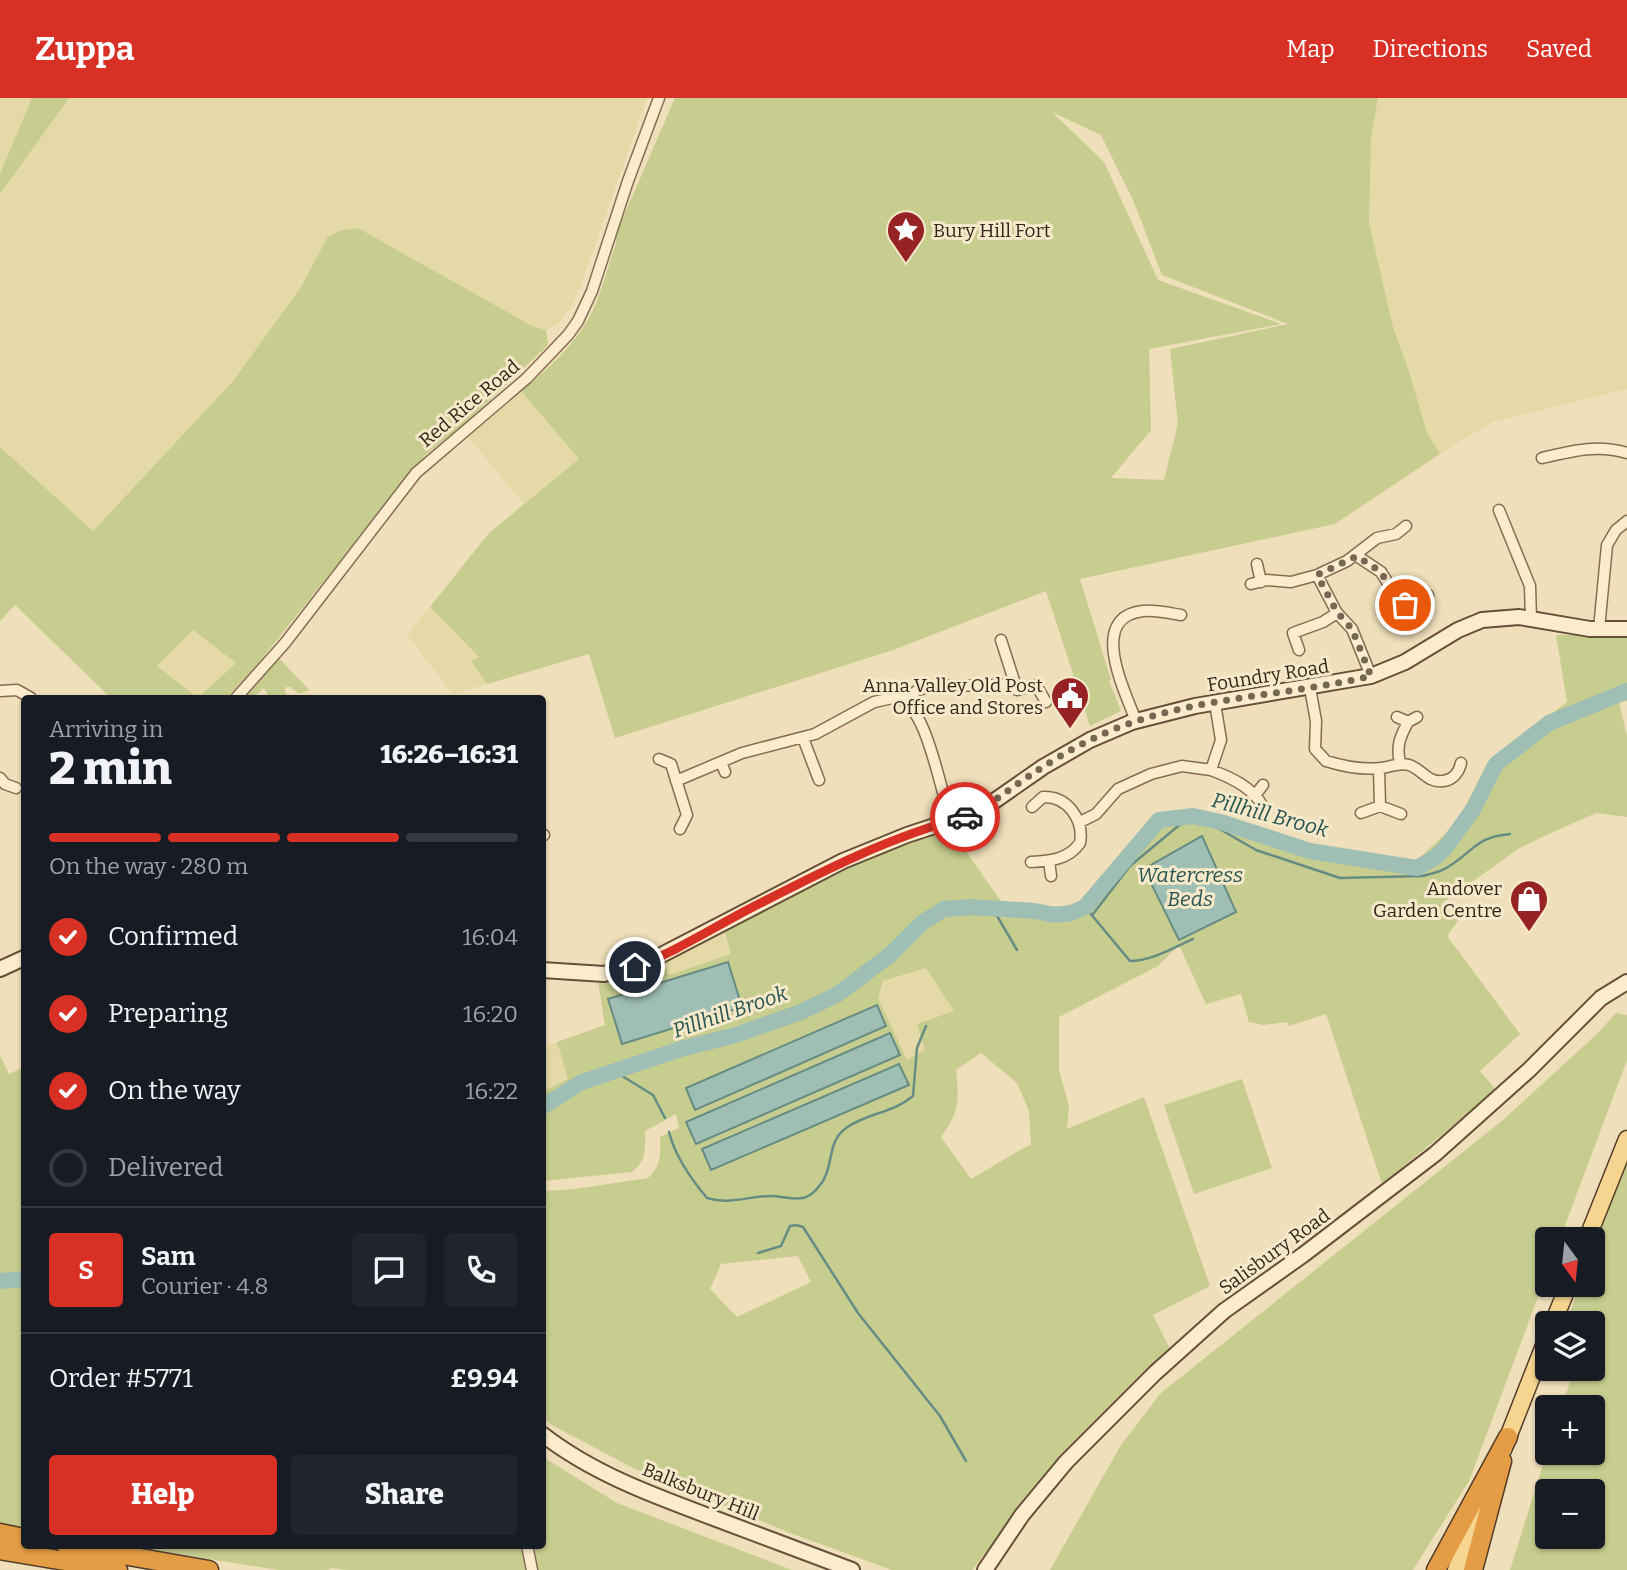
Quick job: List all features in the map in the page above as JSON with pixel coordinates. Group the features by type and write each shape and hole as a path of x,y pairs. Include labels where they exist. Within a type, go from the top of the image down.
{"highway":[{"path":"1436,1570 1508,1437"},
{"path":"1473,1570 1508,1437"},
{"path":"0,1533 21,1537"},
{"path":"0,1550 62,1552 209,1570"},
{"path":"90,1557 118,1570"}],"main road":[{"path":"1592,1227 1627,1139"},
{"path":"1456,1570 1535,1368"}],"street":[{"name":"Red Rice Road","path":"239,695 278,652 416,473 527,377 578,321 592,291 659,98"},
{"path":"1553,442 1556,455"},
{"path":"1542,458 1592,448 1627,453"},
{"path":"1499,510 1530,586 1531,620"},
{"path":"1599,629 1607,545 1616,530 1627,521"},
{"path":"1257,564 1256,583 1290,582 1317,575 1357,556 1372,540 1401,532 1406,526"},
{"path":"1357,556 1381,572 1401,604 1420,610 1428,595"},
{"path":"1317,575 1337,612 1352,629 1371,676"},
{"path":"1136,721 1117,668 1113,639 1115,629 1120,620 1131,614 1169,608 1181,615"},
{"path":"1299,650 1289,632 1323,622 1337,612"},
{"name":"Foundry Road","path":"546,970 596,974 635,967 669,953 844,861 907,835 980,811 1031,774 1090,740 1136,721 1215,703 1371,676 1405,662 1468,624 1506,617 1599,629 1627,628"},
{"path":"1001,640 1017,690 1036,685 1046,702"},
{"path":"904,700 924,688 1002,685 1014,681"},
{"path":"1310,688 1317,721 1317,754 1326,761 1379,769 1400,763 1414,767 1431,780 1441,782 1455,782 1461,763"},
{"path":"0,691 17,691 25,695"},
{"path":"676,781 723,767 751,750 803,738 874,702 897,697 904,700 921,725 931,747 952,821"},
{"path":"1211,771 1221,740 1215,703"},
{"path":"1397,716 1412,719 1399,737 1397,747 1400,763"},
{"path":"803,738 809,770 819,780"},
{"path":"659,758 671,764 687,815 680,829"},
{"path":"1080,822 1096,814 1118,789 1152,774 1182,766 1211,771 1242,785 1256,794 1262,805"},
{"path":"1379,769 1380,806"},
{"path":"0,778 5,784 16,788"},
{"path":"1256,794 1263,785"},
{"path":"1031,862 1060,859 1077,847 1081,837 1080,822 1058,799 1045,793 1032,807"},
{"path":"1362,813 1380,806 1401,814"},
{"path":"1049,861 1051,876"},
{"path":"0,969 21,959"},
{"name":"Salisbury Road","path":"985,1570 1022,1515 1066,1462 1155,1373 1224,1311 1303,1255 1435,1154 1529,1070 1601,998 1620,989 1627,982"},
{"name":"Balksbury Hill","path":"546,1437 579,1460 632,1485 852,1570"},
{"path":"528,1549 532,1570"}],"shaded area":[{"path":"0,98 647,98 582,282 573,304 558,324 546,330 532,326 358,228 327,238 301,287 233,381 93,531 0,447"},
{"path":"1378,98 1627,98 1627,389 1492,422 1440,454 1427,433 1393,327 1369,223 1371,139"},
{"path":"521,391 579,459 524,504 468,437"},
{"path":"430,607 480,657 472,661 487,684 453,694 407,635"},
{"path":"193,630 237,663 201,695 194,695 157,666"},
{"path":"724,929 731,954 669,975 663,961"},
{"path":"926,968 954,1011 925,1050 907,1060 878,999 883,981"},
{"path":"557,1042 568,1079 546,1090 546,1046"}],"green space":[{"path":"32,98 69,98 0,194 0,174"},
{"path":"675,98 1378,98 1371,139 1369,223 1393,327 1427,433 1440,454 1335,524 1080,579 1111,680 1109,681 1121,711 1090,726 1046,591 893,650 615,738 589,654 487,684 471,661 479,657 430,607 489,533 579,459 521,391 562,355 586,322 602,286 616,244 616,234","holes":["1052,112 1101,135 1133,200 1162,275 1288,324 1170,349 1178,424 1164,480 1111,478 1151,430 1149,349 1281,324 1158,280 1104,162"]},
{"path":"358,228 532,326 546,330 548,345 461,427 426,454 251,672 229,695 201,695 236,663 193,630 157,666 194,695 108,695 15,605 0,621 0,447 93,531 233,381 301,287 327,238 339,231"},
{"path":"1556,635 1627,635 1627,701 1619,702 1627,736 1627,817 1596,813 1549,834 1518,849 1441,904 1458,921 1447,936 1520,1034 1480,1071 1496,1090 1382,1184 1326,1014 1289,1026 1287,1022 1263,1025 1249,1022 1241,994 1206,1004 1179,945 1158,966 1059,1017 1059,1070 1069,1106 1067,1129 1144,1097 1210,1286 1153,1315 1170,1349 1060,1460 972,1570 892,1570 790,1533 635,1469 546,1420 546,1191 648,1178 656,1169 659,1159 660,1137 679,1128 676,1114 645,1131 644,1154 632,1172 546,1181 546,1090 568,1079 557,1042 605,1025 598,981 638,974 663,961 669,975 731,954 724,929 855,862 951,830 1005,907 1079,906 1158,819 1193,816 1308,845 1417,860 1457,823 1487,763 1567,702","holes":["926,968 954,1011 917,1024 925,1050 907,1060 878,998 883,981","877,1005 696,1109 695,1109 686,1088","981,1053 1017,1083 1029,1111 1031,1144 971,1179 941,1137 952,1120 957,1105 956,1070","900,1064 908,1085 711,1170","798,1256 811,1282 737,1317 710,1289 721,1264"]},
{"path":"278,657 309,690 299,694 286,687 287,695 268,695 264,688 256,695 243,695 264,676"},
{"path":"1616,1013 1627,1015 1627,1060 1564,1227 1535,1227 1535,1297 1538,1297 1469,1481 1413,1570 1050,1570 1121,1445 1161,1393 1503,1120 1599,1032"},
{"path":"0,1055 9,1074 21,1068 21,1528 0,1525"},
{"path":"1242,1079 1272,1168 1194,1194 1164,1105"},
{"path":"1627,1157 1627,1570 1510,1570 1535,1490 1535,1549 1605,1549 1605,1479 1539,1479 1543,1465 1605,1465 1605,1395 1565,1395 1571,1381 1605,1381 1605,1311 1570,1311 1576,1297 1605,1297 1605,1227 1602,1227"},
{"path":"546,1459 617,1503 792,1570 332,1568 279,1570 145,1549 546,1549"}],"water":[{"name":"Watercress Beds","path":"1202,836 1236,912 1179,940 1144,869"},
{"path":"728,962 742,1007 622,1044 608,999"},
{"path":"877,1005 886,1026 695,1110 686,1088"},
{"path":"890,1033 900,1055 696,1144 686,1122"},
{"path":"899,1064 909,1085 711,1170 702,1149"}],"waterway":[{"name":"Pillhill Brook","path":"546,1104 582,1082 681,1049 736,1035 801,1012 838,994 891,954 923,922 944,909 971,907 1055,915 1071,913 1085,907 1159,820 1193,816 1224,823 1310,851 1417,868 1436,857 1446,847 1474,808 1496,764 1549,723 1627,691"},
{"path":"1093,914 1130,866 1183,822 1204,820 1256,850 1340,878 1432,874 1448,867 1482,842 1510,834"},
{"path":"1085,907 1130,961 1154,956 1193,939"},
{"path":"993,909 1017,950"},
{"path":"669,1132 684,1167 707,1198 723,1201 763,1196 795,1199 806,1197 823,1181 833,1146 846,1128 897,1106 913,1096 917,1048 926,1026"},
{"path":"614,1071 653,1095 665,1118"},
{"path":"758,1253 781,1246 790,1226 803,1227 858,1313 940,1416 966,1461"},
{"name":"Pillhill Brook","path":"0,1281 21,1279"}],"way so far":[{"path":"965,817 980,811 1043,767 1090,740 1132,722 1195,706 1371,676 1352,629 1331,603 1317,575 1357,556 1381,572 1397,600 1405,605"}],"place":[{"name":"Bury Hill Fort","path":"906,264"},
{"name":"Anna Valley Old Post Office and Stores","path":"1070,730"},
{"name":"Andover Garden Centre","path":"1529,933"}],"route":[{"path":"635,967 669,953 844,861 907,835 965,817"}]}
